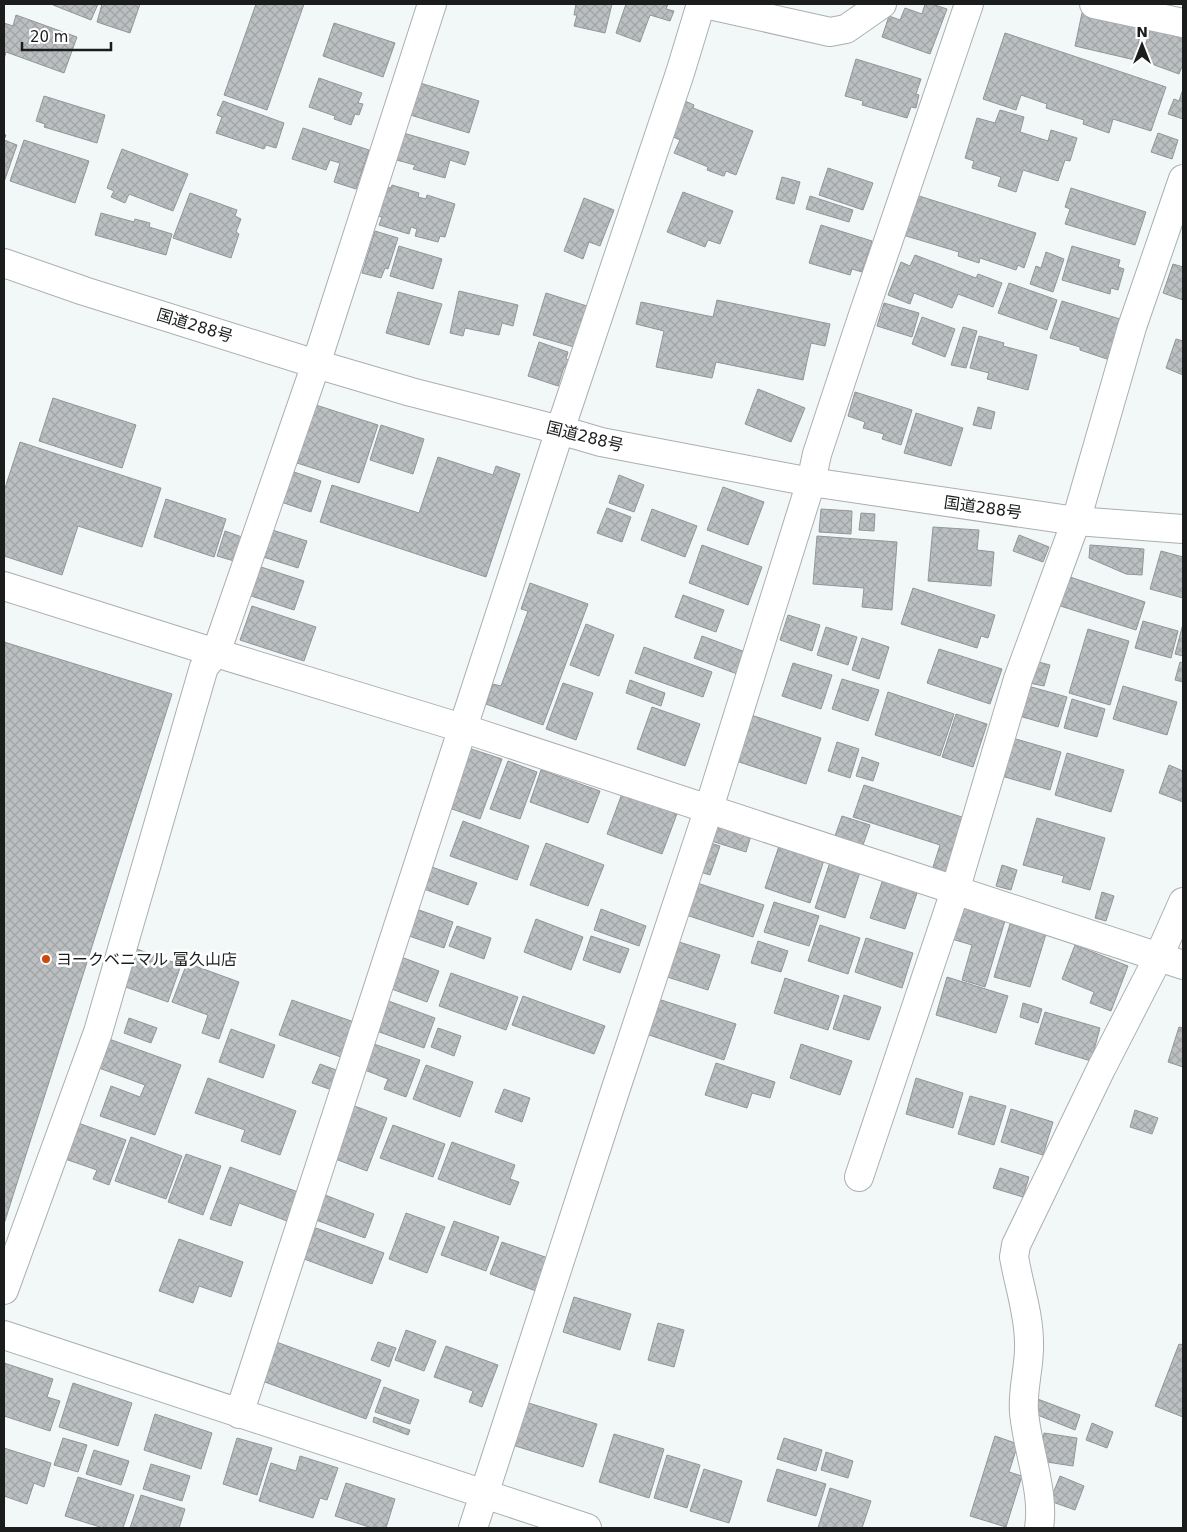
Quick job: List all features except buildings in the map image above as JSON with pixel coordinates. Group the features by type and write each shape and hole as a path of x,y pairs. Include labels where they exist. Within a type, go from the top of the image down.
{"main road":[{"path":"4,1290 98,1032 204,667 216,653 316,364 432,4"},
{"path":"239,1414 462,728 680,73 701,4"},
{"path":"705,4 806,15 830,32 846,29 882,4"},
{"path":"473,1528 709,808 811,482 817,454 969,4"},
{"path":"1094,4 1183,23"},
{"path":"859,1177 955,891 1018,679 1076,521 1132,327 1183,179"},
{"name":"国道288号","path":"4,263 84,291 316,364 411,392 601,442 811,482 1076,521 1183,529"},
{"path":"4,586 462,728 1171,961"},
{"path":"1039,1528 1040,1498 1029,1451 1024,1410 1029,1331 1014,1257 1016,1245 1101,1069 1171,961 1183,902"},
{"path":"4,1335 587,1528"}],"place":[{"name":"ヨークベニマル 富久山店","path":"46,959"}]}
